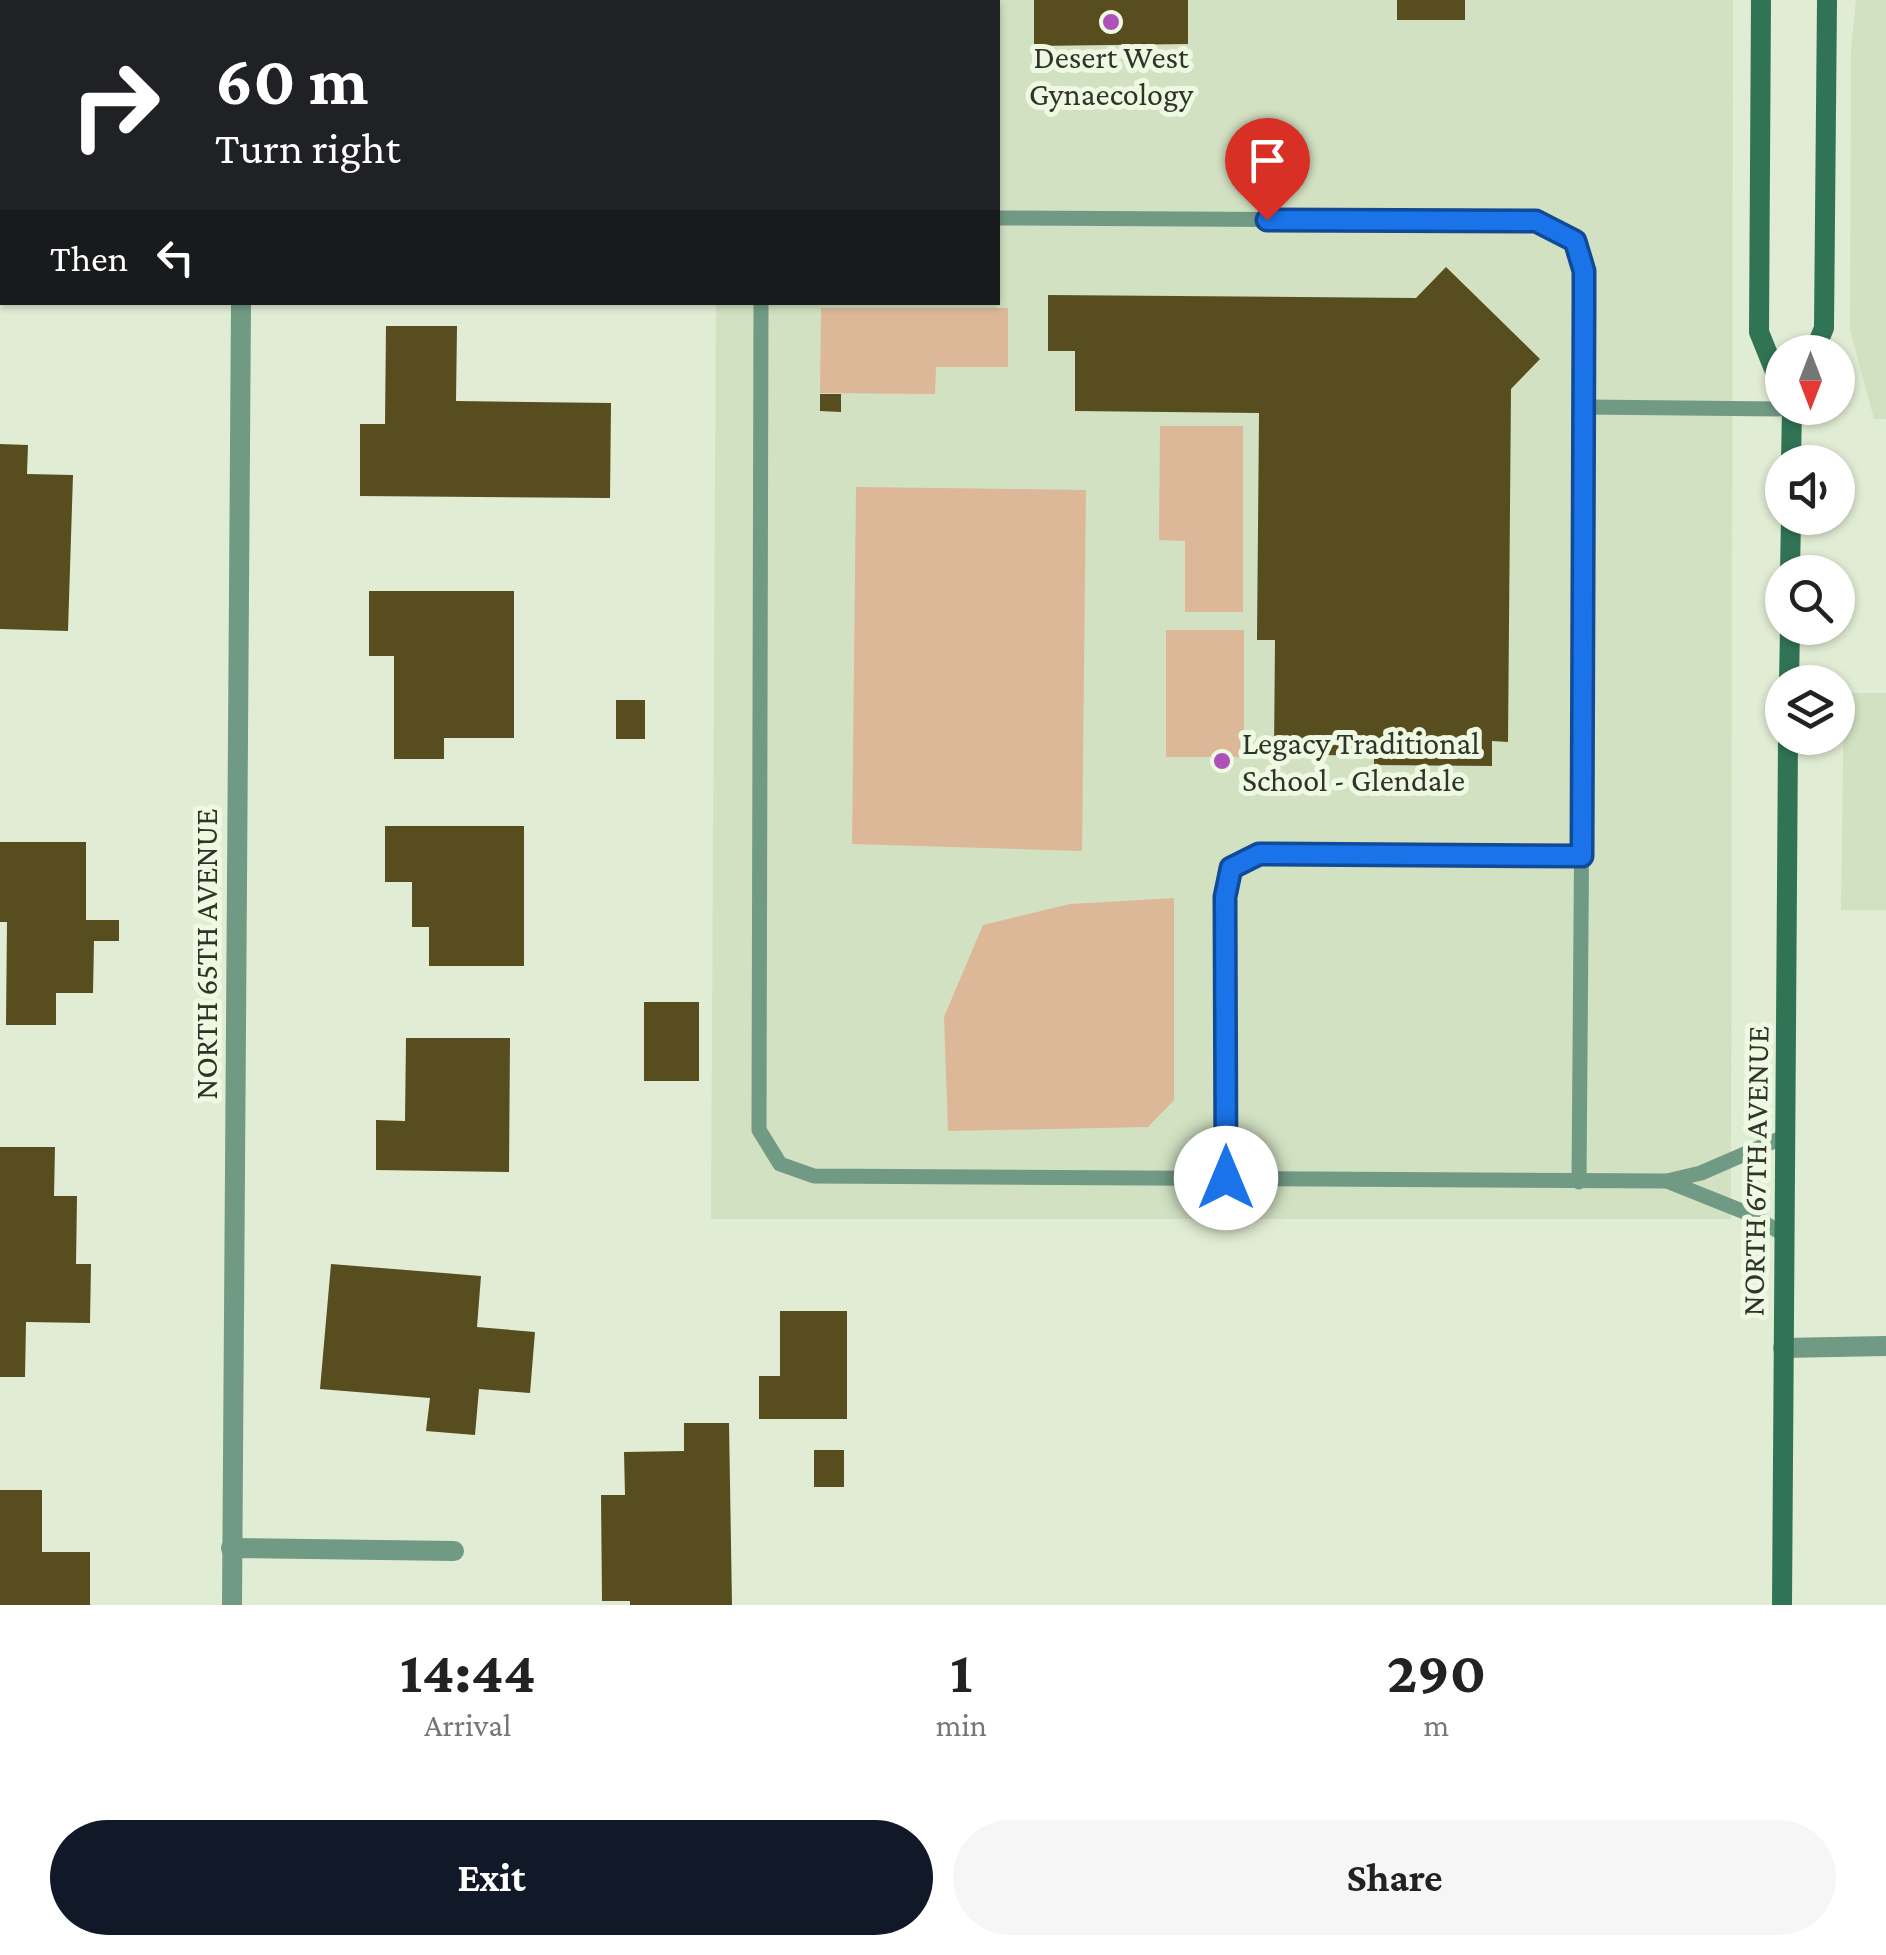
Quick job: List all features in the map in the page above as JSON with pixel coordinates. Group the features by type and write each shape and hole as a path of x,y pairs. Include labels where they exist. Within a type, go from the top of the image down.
{"main road":[{"path":"1761,0 1759,332 1765,347"},
{"path":"1821,335 1827,0"},
{"name":"NORTH 67TH AVENUE","path":"1782,1605 1788,755"}],"street":[{"name":"NORTH 65TH AVENUE","path":"232,1605 240,305"},
{"path":"1783,1348 1886,1346"},
{"path":"231,1548 454,1551"}],"lane":[{"path":"1000,218 1536,221 1575,241 1584,271 1585,407 1580,1182"},
{"path":"761,305 759,1130 780,1164 814,1176 1666,1181 1701,1173 1786,1136"},
{"path":"1585,407 1765,408"},
{"path":"1226,1178 1225,897 1231,868 1259,854 1582,856"},
{"path":"1666,1181 1747,1213 1785,1235"}],"shaded area":[{"name":"Legacy Traditional School - Glendale","path":"1000,0 1733,0 1731,1219 711,1219 716,305 1000,305"},
{"path":"1856,0 1886,0 1886,419 1874,419 1855,335 1850,330 1851,47"},
{"path":"821,308 1008,308 1008,367 936,367 935,394 820,393"},
{"path":"1160,426 1243,426 1243,612 1185,612 1185,541 1159,540"},
{"path":"856,487 1086,490 1082,851 852,844"},
{"path":"1166,630 1244,630 1244,757 1166,757"},
{"path":"1855,693 1886,693 1886,910 1841,910 1843,755 1855,755"},
{"path":"1174,898 1174,1100 1148,1127 948,1131 944,1017 983,925 1070,904"}],"building":[{"name":"Desert West Gynaecology","path":"1034,0 1188,0 1188,44 1034,46"},
{"path":"1397,0 1465,0 1465,20 1397,20"},
{"path":"1446,267 1540,359 1511,389 1508,742 1492,741 1492,766 1374,765 1374,756 1274,754 1275,640 1257,640 1259,413 1075,411 1075,351 1048,351 1048,295 1416,298"},
{"path":"386,326 457,326 456,401 611,403 610,498 360,496 360,424 385,424"},
{"path":"820,394 841,394 841,412 820,411"},
{"path":"0,444 28,445 27,474 73,475 68,631 0,629"},
{"path":"369,591 514,591 514,738 444,738 444,759 394,759 394,656 369,656"},
{"path":"616,700 645,700 645,739 616,739"},
{"path":"385,826 524,826 524,966 429,966 429,927 412,927 412,882 385,882"},
{"path":"0,842 86,842 86,920 119,920 119,941 94,941 93,993 56,993 56,1025 6,1025 7,922 0,922"},
{"path":"644,1002 699,1002 699,1081 644,1081"},
{"path":"406,1038 510,1038 509,1172 376,1170 376,1120 405,1121"},
{"path":"0,1147 55,1147 54,1196 77,1196 76,1264 91,1264 90,1323 26,1322 25,1377 0,1377"},
{"path":"331,1264 481,1276 477,1327 535,1332 530,1393 479,1389 475,1435 426,1431 430,1398 320,1389"},
{"path":"780,1311 847,1311 847,1419 759,1419 759,1376 780,1376"},
{"path":"684,1423 729,1423 732,1605 630,1605 630,1601 602,1601 601,1495 625,1495 624,1452 684,1451"},
{"path":"814,1450 844,1450 844,1487 814,1487"},
{"path":"0,1490 42,1490 42,1552 90,1552 90,1605 0,1605"}],"place":[{"name":"Desert West Gynaecology","path":"1111,22"},
{"name":"Legacy Traditional School - Glendale","path":"1222,761"}],"route":[{"path":"1226,1178 1225,897 1231,868 1259,854 1582,856 1584,271 1575,241 1536,221 1267,220"}]}
